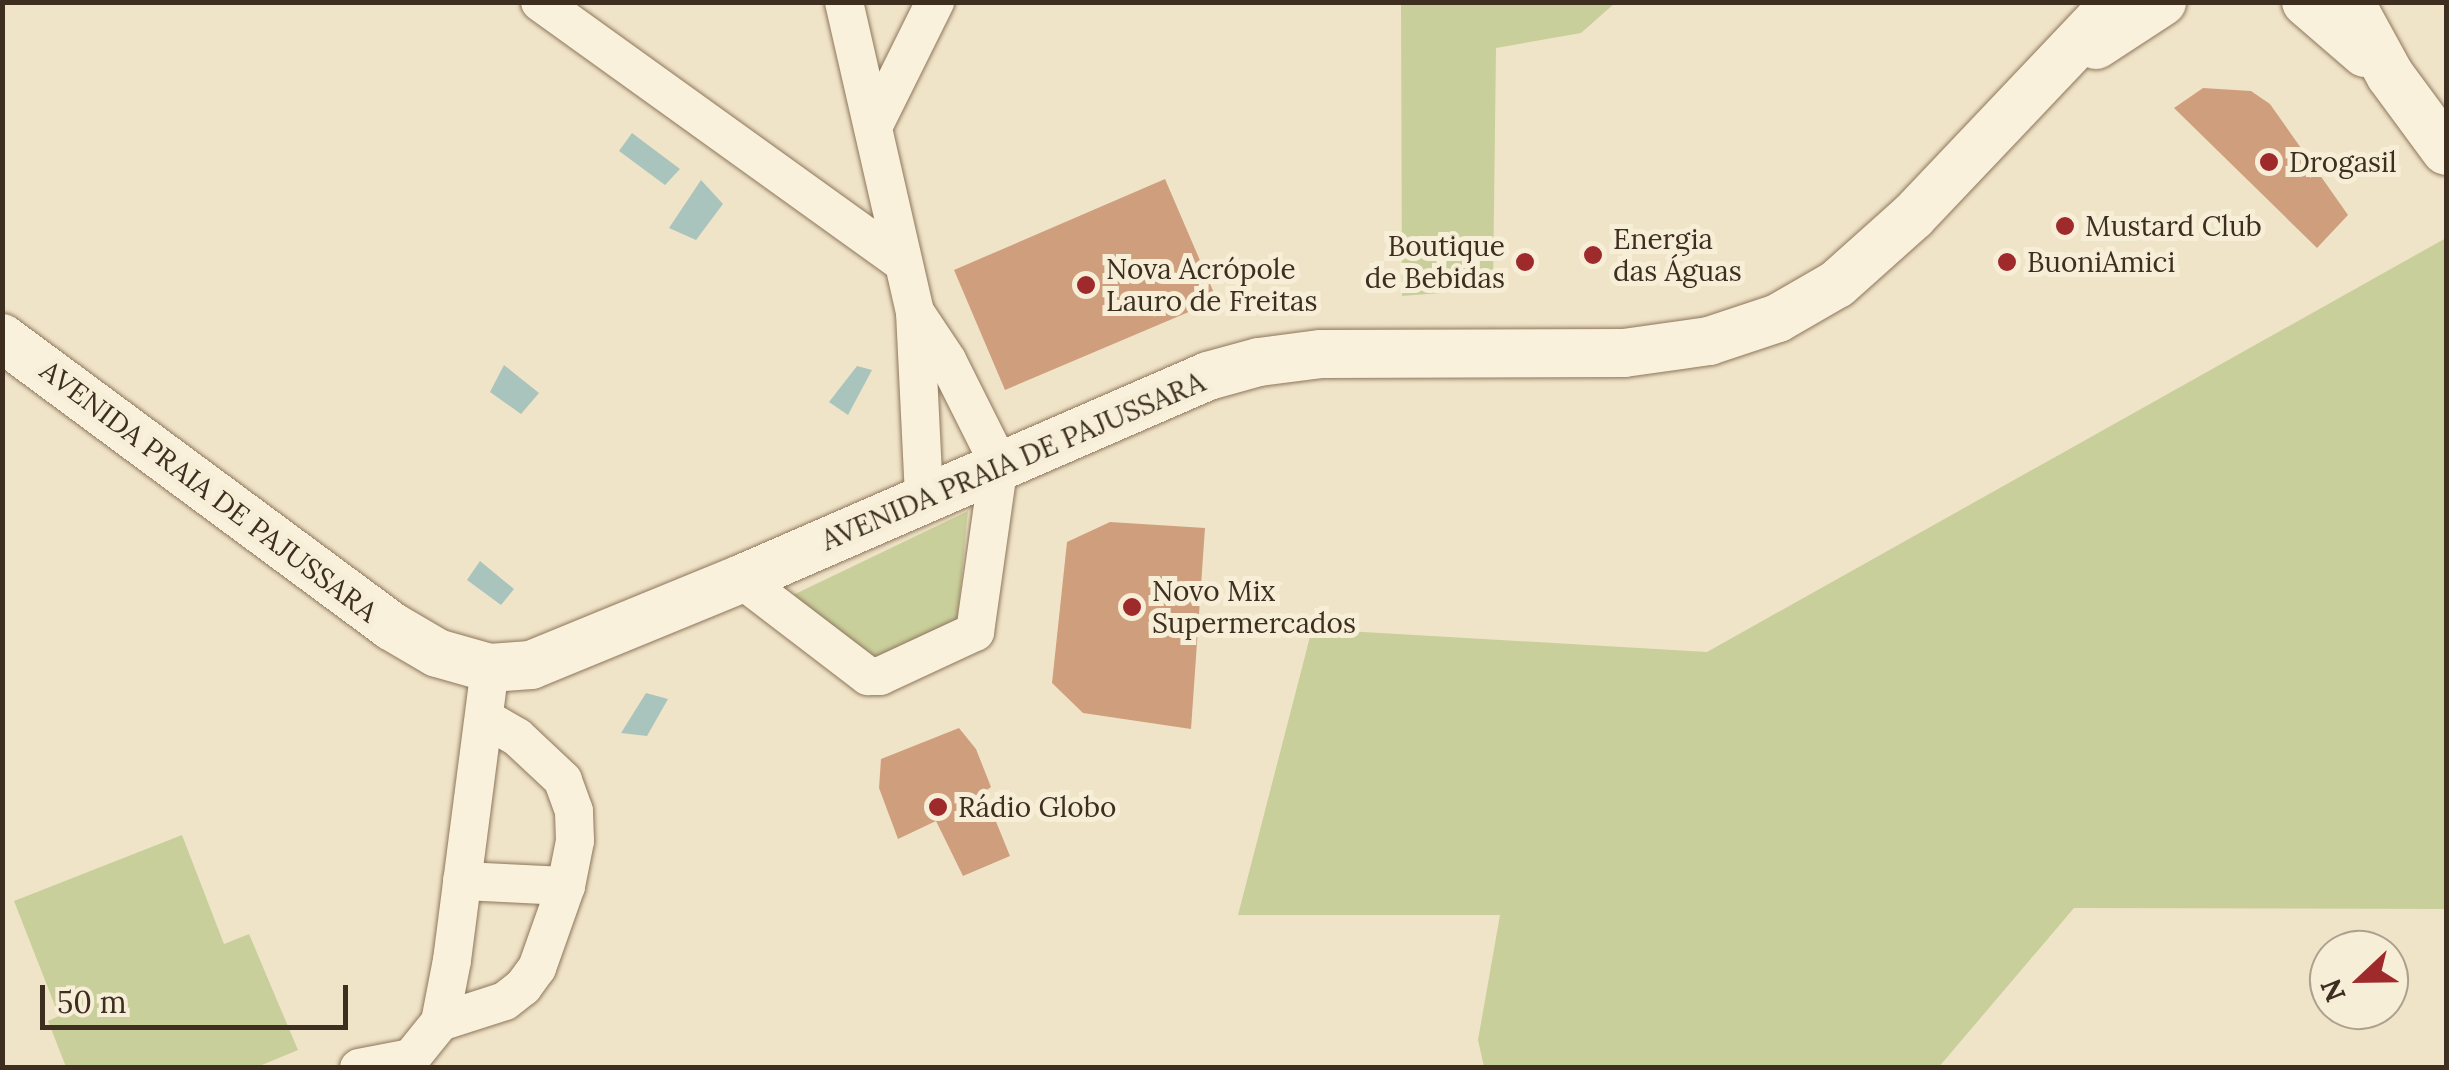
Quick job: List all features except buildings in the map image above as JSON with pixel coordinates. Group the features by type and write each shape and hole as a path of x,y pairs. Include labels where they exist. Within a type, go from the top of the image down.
{"street":[{"path":"540,2 902,262"},
{"path":"844,2 914,312 924,497"},
{"path":"873,128 935,2"},
{"name":"AVENIDA PRAIA DE PAJUSSARA","path":"2,338 391,626 437,652 490,668 531,665 741,579 1158,394 1259,362 1321,354 1624,353 1709,341 1778,318 1837,284 1888,238 2051,74 2116,2"},
{"name":"AVENIDA PRAIA DE PAJUSSARA","path":"2051,74 2162,2"},
{"path":"2306,2 2390,76"},
{"path":"2350,2 2390,76 2446,150"},
{"path":"741,579 868,676 880,676 963,641 975,632 999,464 947,360 914,312"},
{"path":"359,1068 413,1063 440,1022 490,668"},
{"path":"440,1022 504,1000 524,987 537,968 566,886 575,841 574,811 563,780 517,738 484,718"},
{"path":"462,882 566,886"}],"green space":[{"path":"1401,3 1615,3 1581,33 1496,48 1493,289 1402,296"},
{"path":"2446,238 2446,909 2074,908 1938,1068 1484,1067 1478,1040 1500,915 1238,915 1312,629 1707,652"},
{"path":"968,511 957,623 878,659 791,596"},
{"path":"182,835 224,944 249,934 298,1050 257,1067 66,1067 48,1021 59,1016 14,901"}],"water":[{"path":"632,133 680,169 665,185 619,151"},
{"path":"701,180 723,204 696,240 669,228"},
{"path":"504,365 539,393 521,414 490,392"},
{"path":"857,366 872,370 848,415 829,402"},
{"path":"480,561 514,589 501,605 467,580"},
{"path":"646,693 668,699 647,736 621,733"}],"place":[{"name":"Drogasil","path":"2269,162"},
{"name":"Mustard Club","path":"2065,226"},
{"name":"Energia das Águas","path":"1593,255"},
{"name":"Boutique de Bebidas","path":"1525,262"},
{"name":"BuoniAmici","path":"2007,262"},
{"name":"Nova Acrópole Lauro de Freitas","path":"1086,285"},
{"name":"Novo Mix Supermercados","path":"1132,607"},
{"name":"Rádio Globo","path":"938,807"}]}
